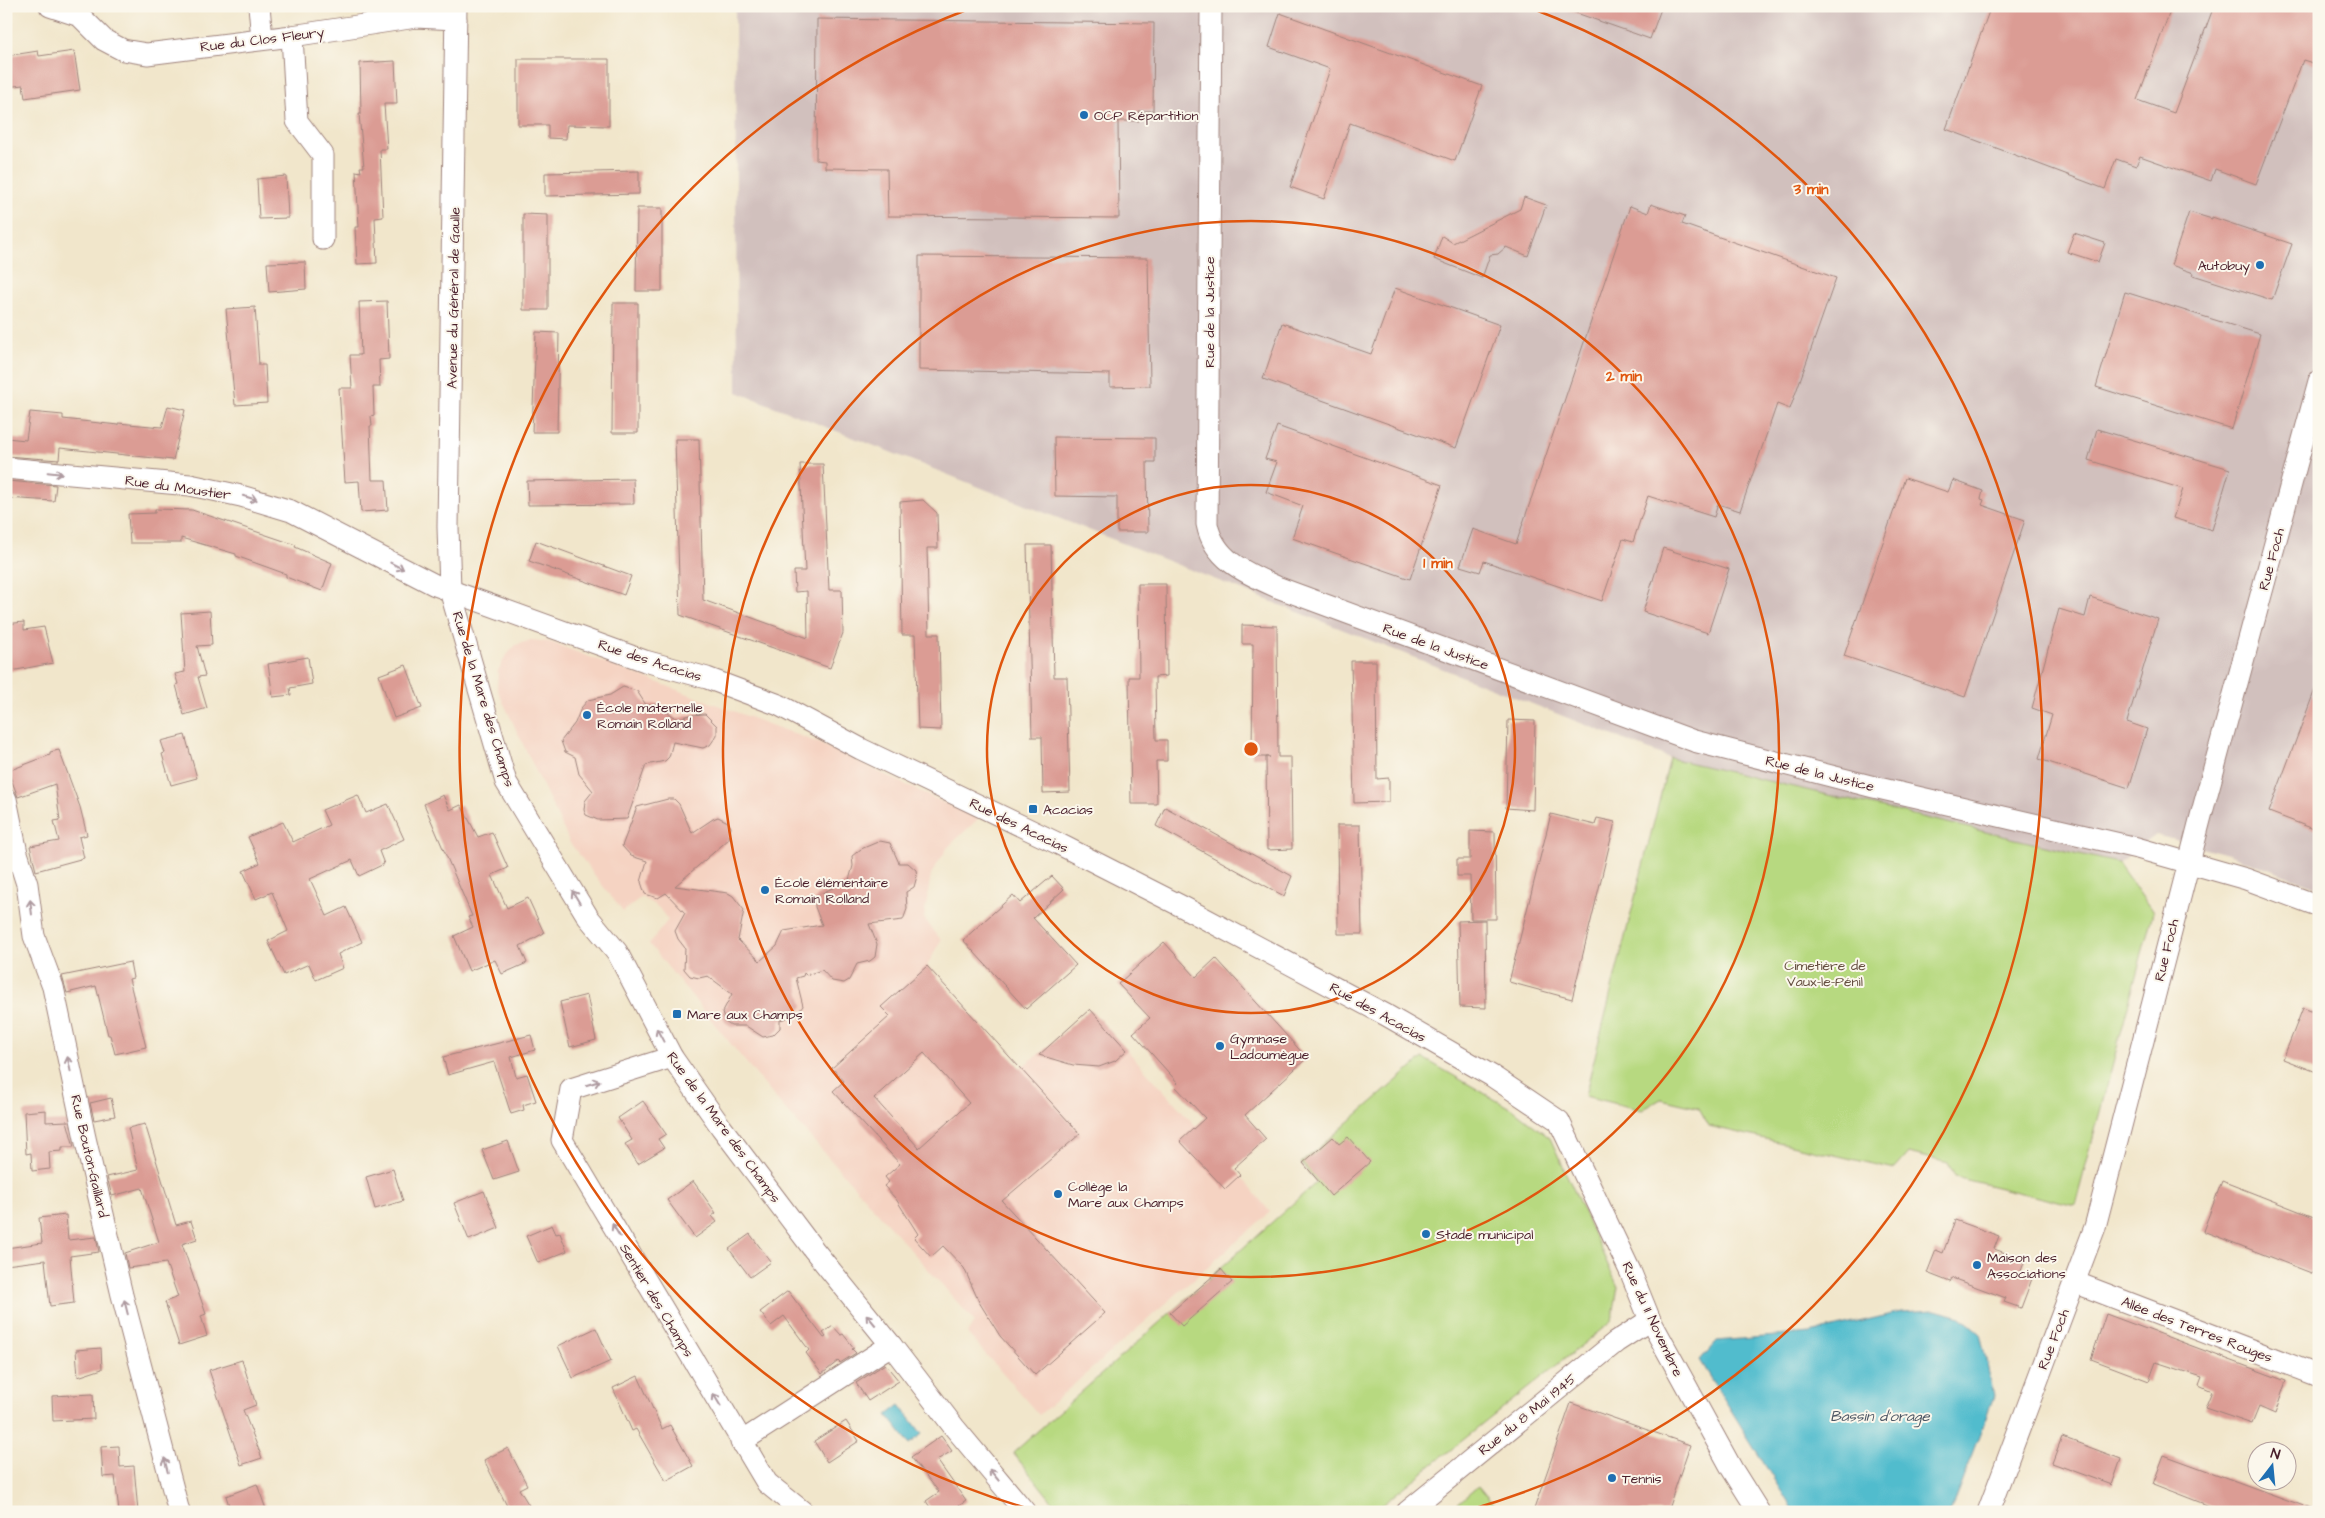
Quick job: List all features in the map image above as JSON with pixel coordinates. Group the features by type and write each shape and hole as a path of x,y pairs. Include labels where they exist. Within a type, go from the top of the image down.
{"street":[{"name":"Rue du Clos Fleury","path":"50,6 80,11 104,40 124,50 147,54 456,13"},
{"path":"259,6 262,39"},
{"name":"Rue de la Justice","path":"1211,6 1207,524 1214,544 1230,562 1276,587 1694,741 1874,787 2137,848 2246,879 2319,906"},
{"name":"Avenue du Général de Gaulle","path":"450,590 448,527 456,13"},
{"path":"292,36 297,120 323,155 323,239"},
{"name":"Rue Foch","path":"1988,1512 2095,1227 2319,381"},
{"name":"Rue du Moustier","path":"6,468 190,486 242,496 291,511 420,577 450,590"},
{"name":"Rue de la Mare des Champs","path":"450,590 506,782 588,917 617,952 672,1057 721,1128 814,1250 954,1427 1025,1512"},
{"name":"Rue des Acacias","path":"450,590 645,661 707,678 779,705 861,749 1089,859 1301,969 1492,1076 1560,1121"},
{"name":"Rue Bouton-Gaillard","path":"6,799 12,855 27,884 34,936 53,987 85,1138 122,1296 179,1512"},
{"name":"Sentier des Champs","path":"672,1057 571,1089 562,1140 742,1442"},
{"name":"Rue du 11 Novembre","path":"1560,1121 1631,1273 1650,1320 1723,1452 1759,1512"},
{"name":"Allée des Terres Rouges","path":"2074,1282 2319,1376"},
{"name":"Rue du 8 Mai 1945","path":"1407,1512 1616,1342 1650,1320"},
{"path":"803,1512 766,1483 742,1442 891,1345"}],"shaded area":[{"path":"735,6 2319,6 2319,888 2228,854 2156,835 2118,863 1670,758 737,392"},
{"path":"531,640 550,642 816,742 978,819 948,847 931,874 924,918 941,940 927,966 1020,1068 1043,1051 1090,1009 1240,1175 1270,1212 1039,1415 967,1333 975,1322 771,1093 649,944 668,920 658,907 641,897 623,912 570,843 497,689 498,671 505,657 516,645"}],"green space":[{"name":"Cimetière de Vaux-le-Pénil","path":"1670,758 2118,863 2153,912 2075,1206 1955,1177 1948,1163 1909,1153 1895,1169 1709,1126 1699,1108 1661,1099 1642,1110 1585,1096"},
{"name":"Stade municipal","path":"1423,1058 1515,1111 1550,1138 1618,1287 1612,1321 1373,1512 1061,1512 1013,1453 1317,1182 1301,1163"},
{"path":"1478,1486 1500,1512 1448,1512"}],"water":[{"name":"Bassin d'orage","path":"1935,1310 1961,1317 1980,1333 1994,1396 1950,1512 1794,1512 1700,1360 1717,1341 1811,1333 1901,1312"},
{"path":"900,1405 922,1434 910,1444 887,1415"}],"building":[{"path":"1566,6 1662,6 1650,39 1565,9"},
{"path":"1991,6 2172,6 2137,100 2174,113 2214,6 2319,6 2319,65 2303,60 2256,184 2215,169 2211,181 2140,156 2136,166 2116,159 2105,189 1946,129"},
{"path":"1280,13 1482,86 1455,161 1350,123 1324,199 1290,187 1330,69 1269,47"},
{"path":"817,19 1154,23 1153,111 1139,111 1139,121 1118,121 1119,218 888,216 887,169 825,168 825,161 816,160"},
{"path":"38,51 39,56 74,51 80,90 25,98 23,85 6,87 6,56"},
{"path":"518,59 609,59 609,126 567,125 566,139 548,138 548,125 518,125"},
{"path":"395,61 397,104 384,104 387,149 380,149 383,217 375,218 377,263 357,264 355,227 359,227 356,171 361,172 360,167 364,167 359,114 361,114 360,63"},
{"path":"639,171 639,194 545,196 545,173"},
{"path":"286,176 288,218 259,219 257,179"},
{"path":"1524,197 1546,205 1528,256 1506,247 1498,254 1490,255 1482,278 1434,259 1442,236 1453,243 1520,209"},
{"path":"1651,204 1685,216 1682,224 1836,278 1790,409 1777,404 1740,511 1718,504 1714,517 1648,496 1633,542 1623,539 1602,601 1484,561 1480,572 1460,566 1473,529 1516,544 1630,206 1648,213"},
{"path":"637,208 662,208 662,291 636,291"},
{"path":"2189,212 2212,219 2212,217 2292,244 2272,300 2193,275 2194,273 2171,265"},
{"path":"523,214 548,215 548,310 523,310"},
{"path":"2074,233 2105,243 2098,262 2067,252"},
{"path":"919,256 1148,258 1150,386 1110,387 1110,374 919,370"},
{"path":"305,262 306,289 269,292 267,263"},
{"path":"1395,288 1500,325 1456,448 1263,379 1282,323 1371,354"},
{"path":"2125,292 2260,334 2232,429 2096,387"},
{"path":"387,301 389,359 379,360 380,387 373,387 374,415 371,416 372,426 370,426 372,480 386,480 388,510 361,512 359,481 345,482 339,388 352,388 350,355 361,355 359,302"},
{"path":"613,303 638,303 638,433 612,433"},
{"path":"255,307 259,365 265,365 267,403 235,405 226,309"},
{"path":"536,332 559,333 557,432 532,432"},
{"path":"168,406 185,410 173,460 60,448 59,460 6,456 6,438 26,440 30,412 63,415 63,419 118,425 118,423 162,427"},
{"path":"1277,426 1442,485 1410,579 1292,538 1303,506 1266,492 1277,462 1265,459"},
{"path":"2097,429 2230,469 2212,530 2173,518 2183,489 2088,460"},
{"path":"1054,437 1155,438 1155,462 1147,462 1148,532 1117,532 1117,497 1055,496"},
{"path":"675,439 699,439 703,600 808,638 807,591 795,592 794,571 805,571 800,464 823,464 829,590 842,590 843,633 830,668 680,615"},
{"path":"1905,478 1948,492 1953,480 1983,491 1981,499 1984,500 1982,505 2025,520 1965,697 1844,656"},
{"path":"633,479 634,504 528,505 527,481"},
{"path":"6,481 56,485 54,501 6,498"},
{"path":"923,500 937,513 938,548 927,548 929,634 939,634 941,730 918,729 915,635 902,635 900,502"},
{"path":"155,509 192,510 296,545 295,547 332,563 322,591 286,577 286,574 236,556 236,554 181,538 181,543 130,543 128,514 155,513"},
{"path":"536,541 631,576 624,595 529,561"},
{"path":"1027,545 1051,545 1054,677 1067,677 1070,792 1043,793 1042,737 1032,737"},
{"path":"1663,548 1729,569 1708,633 1643,612"},
{"path":"1138,584 1166,584 1167,676 1155,677 1156,740 1167,740 1167,761 1156,761 1157,804 1131,804 1129,677 1139,677"},
{"path":"2090,597 2158,619 2127,722 2147,729 2129,788 2039,759 2052,715 2032,708 2059,609 2085,617"},
{"path":"210,611 212,645 197,646 205,676 198,677 207,708 184,715 175,674 185,672 181,613"},
{"path":"24,622 24,630 44,627 53,663 6,672 6,624"},
{"path":"1242,625 1277,626 1278,757 1291,757 1292,849 1267,850 1266,757 1252,757 1253,644 1242,644"},
{"path":"308,657 312,684 290,688 291,695 273,697 268,664"},
{"path":"1351,661 1376,661 1377,779 1389,778 1389,802 1354,803"},
{"path":"406,665 422,708 394,718 379,675"},
{"path":"2317,684 2319,684 2319,831 2269,812"},
{"path":"623,687 637,691 646,705 657,704 677,719 690,715 705,714 717,726 717,735 710,745 703,748 673,742 669,757 665,761 646,765 627,819 598,820 586,815 584,810 585,801 593,791 579,774 575,757 565,752 561,741 575,723 581,708 588,700 610,695"},
{"path":"1508,720 1535,721 1533,810 1506,808"},
{"path":"185,735 197,778 171,785 162,754 165,753 161,741"},
{"path":"59,750 80,807 87,835 79,837 84,858 36,871 30,846 59,841 54,821 60,820 55,784 18,797 8,771 50,755 50,752"},
{"path":"358,795 366,813 388,804 404,839 379,851 384,864 359,876 352,860 310,879 327,916 346,907 362,942 338,954 343,968 316,980 309,964 284,975 268,941 288,931 272,892 256,899 243,871 260,863 248,837 283,822 293,842 329,825 322,810"},
{"path":"443,795 450,810 461,805 478,837 492,832 508,868 492,875 507,908 528,898 544,933 520,946 527,963 502,974 495,960 469,971 454,936 473,927 468,917 472,916 424,804"},
{"path":"674,799 679,804 692,833 718,817 728,822 731,827 729,839 675,886 728,893 733,896 744,910 738,940 760,961 777,946 784,931 822,925 815,907 815,900 818,895 849,880 853,866 852,856 861,849 880,841 890,843 899,863 908,863 916,870 917,876 914,887 906,892 907,909 903,920 869,924 877,944 875,957 870,961 857,964 849,980 844,983 832,981 822,970 806,975 804,973 803,976 796,978 803,1006 796,1015 780,1020 780,1028 773,1035 763,1037 746,1026 731,1026 725,1022 722,1013 732,994 708,976 699,978 690,976 684,969 685,948 675,931 685,913 666,893 658,898 645,894 641,882 647,861 631,856 622,846 637,807"},
{"path":"1165,807 1292,876 1284,896 1156,826"},
{"path":"1551,814 1595,825 1597,818 1615,822 1572,999 1509,982"},
{"path":"1337,825 1360,825 1362,934 1338,934"},
{"path":"1470,831 1495,832 1496,919 1471,919 1470,876 1457,876 1457,859 1470,859"},
{"path":"1052,876 1064,889 1033,918 1076,965 1026,1009 963,940 1013,895 1020,903"},
{"path":"1485,920 1486,1008 1460,1007 1458,921"},
{"name":"Gymnase Ladoumègue","path":"1164,942 1196,977 1216,958 1307,1058 1245,1115 1266,1139 1234,1168 1240,1175 1225,1189 1180,1141 1205,1118 1175,1086 1178,1083 1133,1033 1150,1018 1118,984"},
{"path":"130,962 133,978 129,979 146,1047 115,1054 110,1035 108,1035 96,986 67,993 62,976"},
{"path":"927,966 1080,1134 1002,1201 1105,1313 1035,1375 1000,1336 979,1302 964,1268 943,1246 931,1257 914,1238 918,1234 896,1199 884,1186 889,1182 885,1177 900,1164 833,1091 844,1081 832,1068 890,1016 881,1007","holes":["924,1053 969,1103 919,1148 874,1098"]},
{"path":"587,995 596,1040 570,1047 560,1002"},
{"path":"2303,1008 2319,1014 2319,1073 2283,1059"},
{"path":"1090,1009 1127,1050 1115,1061 1099,1067 1073,1065 1039,1055"},
{"path":"531,1035 535,1050 511,1057 516,1077 527,1074 536,1101 523,1105 524,1110 511,1114 494,1062 448,1075 443,1057"},
{"path":"111,1098 115,1116 94,1120 90,1103"},
{"path":"643,1101 666,1134 658,1139 664,1148 638,1164 625,1144 632,1140 618,1118"},
{"path":"46,1110 46,1122 67,1121 74,1147 62,1147 62,1151 49,1152 50,1169 32,1171 31,1153 26,1154 24,1112"},
{"path":"145,1124 176,1225 191,1221 197,1239 182,1244 206,1314 201,1316 207,1336 179,1345 165,1302 178,1297 166,1263 128,1268 125,1253 159,1242 142,1188 112,1196 107,1177 138,1170 128,1128"},
{"path":"1333,1137 1339,1144 1348,1137 1370,1162 1331,1196 1303,1163"},
{"path":"508,1141 519,1172 494,1180 482,1150"},
{"path":"393,1169 403,1201 375,1209 366,1177"},
{"path":"693,1181 716,1213 712,1216 717,1222 695,1238 667,1200"},
{"path":"2222,1181 2319,1219 2319,1276 2203,1231"},
{"path":"484,1191 499,1228 469,1240 454,1203"},
{"path":"66,1215 68,1240 96,1237 99,1252 70,1256 74,1303 50,1306 45,1260 6,1265 6,1248 42,1243 39,1218"},
{"name":"Maison des Associations","path":"1955,1220 1999,1236 1994,1249 2025,1260 2021,1271 2033,1276 2021,1308 2004,1302 2006,1298 1952,1278 1950,1282 1927,1273 1936,1250 1943,1253"},
{"path":"552,1225 556,1234 560,1233 567,1251 538,1263 526,1236"},
{"path":"750,1234 771,1262 750,1277 729,1249"},
{"path":"1221,1269 1232,1282 1182,1326 1170,1313"},
{"path":"788,1291 824,1338 826,1337 823,1333 833,1326 841,1335 843,1334 856,1353 840,1363 838,1361 822,1374 806,1353 809,1350 784,1316 771,1326 760,1312"},
{"path":"2106,1314 2286,1381 2275,1414 2259,1407 2252,1424 2205,1408 2212,1391 2199,1385 2202,1377 2156,1362 2149,1381 2091,1359"},
{"path":"596,1328 611,1361 573,1378 558,1346"},
{"path":"101,1348 102,1369 78,1377 76,1350"},
{"path":"242,1360 256,1405 243,1410 262,1458 241,1465 209,1370"},
{"path":"885,1364 899,1381 868,1401 856,1383"},
{"path":"638,1376 662,1429 670,1425 693,1466 666,1481 636,1429 632,1431 613,1388"},
{"path":"93,1394 94,1419 53,1421 52,1396"},
{"name":"Tennis","path":"1571,1403 1690,1445 1667,1512 1533,1512"},
{"path":"846,1421 859,1441 827,1462 814,1441"},
{"path":"941,1436 952,1451 937,1460 966,1501 950,1512 933,1512 926,1501 939,1492 911,1457"},
{"path":"2062,1437 2121,1459 2112,1485 2052,1463"},
{"path":"119,1446 120,1467 134,1466 138,1512 119,1512 115,1476 103,1477 101,1447"},
{"path":"508,1448 527,1485 519,1489 533,1512 510,1512 484,1460"},
{"path":"2164,1455 2248,1486 2248,1490 2260,1490 2312,1509 2311,1512 2225,1512 2153,1484"},
{"path":"257,1484 267,1512 231,1512 226,1496"}],"place":[{"name":"OCP Répartition","path":"1084,115"},
{"name":"Autobuy","path":"2260,265"},
{"name":"École maternelle Romain Rolland","path":"587,715"},
{"name":"Acacias","path":"1033,809"},
{"name":"École élémentaire Romain Rolland","path":"765,890"},
{"name":"Mare aux Champs","path":"677,1014"},
{"name":"Gymnase Ladoumègue","path":"1220,1046"},
{"name":"Collège la Mare aux Champs","path":"1058,1194"},
{"name":"Stade municipal","path":"1426,1234"},
{"name":"Maison des Associations","path":"1977,1265"},
{"name":"Tennis","path":"1612,1478"}]}
